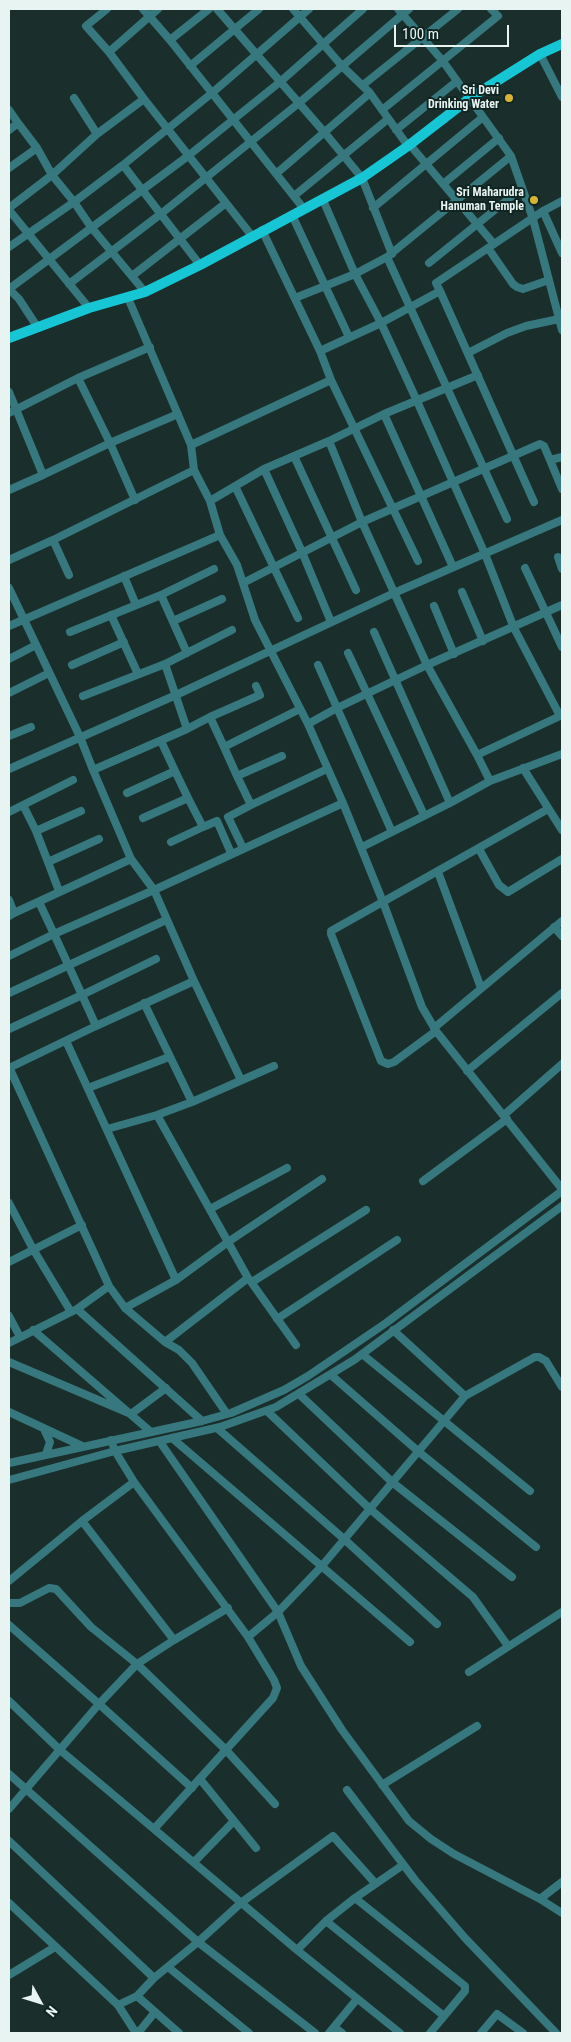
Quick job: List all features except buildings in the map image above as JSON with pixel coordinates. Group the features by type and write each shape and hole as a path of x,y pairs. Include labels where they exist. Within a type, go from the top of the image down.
{"main road":[{"path":"9,338 88,308 144,292 200,265 262,230 362,178 470,98 540,54 562,44"}],"street":[{"path":"107,9 86,26 109,52 252,236"},
{"path":"143,9 170,40 250,142 277,172 304,209"},
{"path":"109,52 158,9"},
{"path":"170,40 209,9"},
{"path":"216,9 325,132 362,178 390,255 412,307 507,519"},
{"path":"190,66 259,9"},
{"path":"293,9 342,66 370,93 396,130 457,200 477,225 513,284 517,288 523,289 549,280"},
{"path":"9,247 123,165 212,93 309,9"},
{"path":"38,328 19,299 9,289 188,156 280,82 364,9"},
{"path":"363,85 458,9"},
{"path":"382,110 498,16 492,9"},
{"path":"68,284 162,213 299,103 403,10 442,60 511,156 533,219 562,330"},
{"path":"540,54 562,97"},
{"path":"396,130 457,81"},
{"path":"277,172 370,93"},
{"path":"74,98 97,134"},
{"path":"88,308 9,209 52,175 97,134 144,99"},
{"path":"9,110 37,148 52,175 144,292"},
{"path":"373,208 483,117"},
{"path":"294,196 388,119"},
{"path":"9,130 18,123"},
{"path":"443,184 499,138"},
{"path":"9,168 37,148"},
{"path":"295,298 355,274 390,255 511,156"},
{"path":"123,165 162,213 200,265"},
{"path":"429,263 522,188"},
{"path":"322,200 355,274 381,323 417,401 485,554 514,628 561,718 477,755"},
{"path":"132,276 226,203"},
{"path":"534,502 436,283 533,219 542,211 562,203"},
{"path":"542,211 562,253"},
{"path":"292,215 349,337"},
{"path":"262,230 320,351 331,380 418,561"},
{"path":"320,351 381,323 440,291"},
{"path":"9,1462 202,1421 227,1414 284,1390 386,1323 562,1190 435,1029 422,1007 344,803 308,724 255,620 243,582 220,535 210,501 194,470 191,445 128,298"},
{"path":"468,353 506,333 526,326 559,319"},
{"path":"12,411 78,378 150,347"},
{"path":"210,501 264,468 356,429 384,414 478,375"},
{"path":"78,378 135,500"},
{"path":"191,445 331,380"},
{"path":"9,392 12,411 43,475"},
{"path":"9,490 178,414"},
{"path":"384,414 453,567"},
{"path":"328,441 362,522 427,665 490,781"},
{"path":"243,582 362,522 542,444 562,489"},
{"path":"294,456 356,590"},
{"path":"550,460 562,457"},
{"path":"264,468 331,622"},
{"path":"9,560 194,470"},
{"path":"235,486 298,618"},
{"path":"9,769 176,695 270,649 394,593 562,520"},
{"path":"9,626 220,535"},
{"path":"53,540 68,575"},
{"path":"558,557 562,569"},
{"path":"525,568 562,647"},
{"path":"70,632 161,595 214,569"},
{"path":"124,576 136,605"},
{"path":"9,588 80,738 131,859 154,890 166,920 241,1080"},
{"path":"462,592 483,641"},
{"path":"161,595 187,653"},
{"path":"173,621 222,599"},
{"path":"308,724 427,665 514,628 562,605"},
{"path":"434,606 454,654"},
{"path":"111,615 138,674"},
{"path":"83,696 165,664 232,630"},
{"path":"374,632 450,803"},
{"path":"72,666 124,642"},
{"path":"9,659 36,646"},
{"path":"348,653 424,815"},
{"path":"165,664 187,729"},
{"path":"318,665 392,832"},
{"path":"9,693 49,673"},
{"path":"93,770 260,695 256,686"},
{"path":"224,746 300,709"},
{"path":"210,717 251,805"},
{"path":"9,736 31,727"},
{"path":"161,741 203,827"},
{"path":"362,847 490,781 562,754"},
{"path":"237,776 282,756"},
{"path":"523,768 562,830"},
{"path":"242,848 228,817 327,769"},
{"path":"127,793 175,771"},
{"path":"9,812 73,780"},
{"path":"143,818 188,798"},
{"path":"9,956 344,803"},
{"path":"23,805 36,831 59,891"},
{"path":"548,809 438,872 333,928 331,932 380,1059 388,1064 394,1062 435,1029 562,921"},
{"path":"36,831 81,811"},
{"path":"171,842 217,821 231,853"},
{"path":"48,862 99,839"},
{"path":"479,849 499,885 508,892 562,859"},
{"path":"9,900 12,915 59,891 131,859"},
{"path":"438,872 481,988"},
{"path":"39,902 96,1026"},
{"path":"9,993 166,920"},
{"path":"554,927 562,936"},
{"path":"9,1029 156,959"},
{"path":"194,981 9,1068 109,1286 125,1308 165,1342 179,1350 192,1363 227,1414"},
{"path":"467,1070 562,993"},
{"path":"144,1003 192,1102"},
{"path":"66,1041 176,1280"},
{"path":"88,1088 169,1057"},
{"path":"423,1181 506,1117 562,1064"},
{"path":"107,1129 157,1116 274,1066"},
{"path":"157,1116 250,1280 296,1345"},
{"path":"210,1209 287,1168"},
{"path":"125,1308 176,1280 228,1242 322,1179"},
{"path":"9,1203 33,1249 74,1310 202,1421"},
{"path":"9,1480 115,1451 217,1428 267,1411 331,1375 362,1354 562,1206"},
{"path":"165,1342 250,1280 366,1210"},
{"path":"9,1262 82,1225"},
{"path":"277,1319 397,1240"},
{"path":"9,1343 74,1310 109,1286"},
{"path":"9,1316 20,1337"},
{"path":"33,1330 151,1432"},
{"path":"393,1330 465,1396"},
{"path":"362,1354 530,1491"},
{"path":"248,1636 278,1612 320,1567 465,1396 535,1357 546,1361 562,1387"},
{"path":"9,1362 131,1414"},
{"path":"331,1375 419,1452 536,1547"},
{"path":"131,1414 166,1388"},
{"path":"299,1394 392,1482 512,1577"},
{"path":"267,1411 370,1509 473,1597 508,1646"},
{"path":"9,1412 82,1446"},
{"path":"217,1428 344,1539 436,1624"},
{"path":"44,1429 50,1442 46,1454"},
{"path":"172,1438 320,1567 410,1642"},
{"path":"111,1440 115,1451 134,1482 248,1636 274,1680 276,1693 154,1828"},
{"path":"160,1442 278,1612 302,1666 342,1730 409,1821 431,1839 454,1854 540,1899 562,1913"},
{"path":"9,1581 82,1521 134,1482"},
{"path":"82,1521 174,1640"},
{"path":"9,1603 20,1603 48,1588 56,1590 91,1626 137,1664 226,1750 275,1804"},
{"path":"9,1809 25,1788 99,1704 137,1664 228,1608"},
{"path":"469,1672 562,1612"},
{"path":"9,1625 192,1788"},
{"path":"9,1701 60,1750 297,1950 400,2033"},
{"path":"382,1785 477,1726"},
{"path":"9,1774 198,1942 315,2033"},
{"path":"200,1779 256,1848"},
{"path":"347,1790 403,1864 465,1938 556,2033"},
{"path":"194,1862 233,1822"},
{"path":"118,2006 137,1996 154,1978 198,1942 242,1902 333,1836 375,1883"},
{"path":"9,1841 154,1978"},
{"path":"297,1950 326,1921 403,1864"},
{"path":"540,1899 562,1882"},
{"path":"355,1898 465,1986 465,1991 430,2033"},
{"path":"10,1905 118,2006 137,2033 155,2012"},
{"path":"326,1921 444,2016"},
{"path":"9,1975 56,1947"},
{"path":"168,1967 249,2033"},
{"path":"137,1996 179,2033"},
{"path":"342,2033 331,2030 357,1999"},
{"path":"481,2033 497,2014 523,2033"}],"place":[{"name":"Sri Devi Drinking Water","path":"509,98"},
{"name":"Sri Maharudra Hanuman Temple","path":"534,200"}]}
